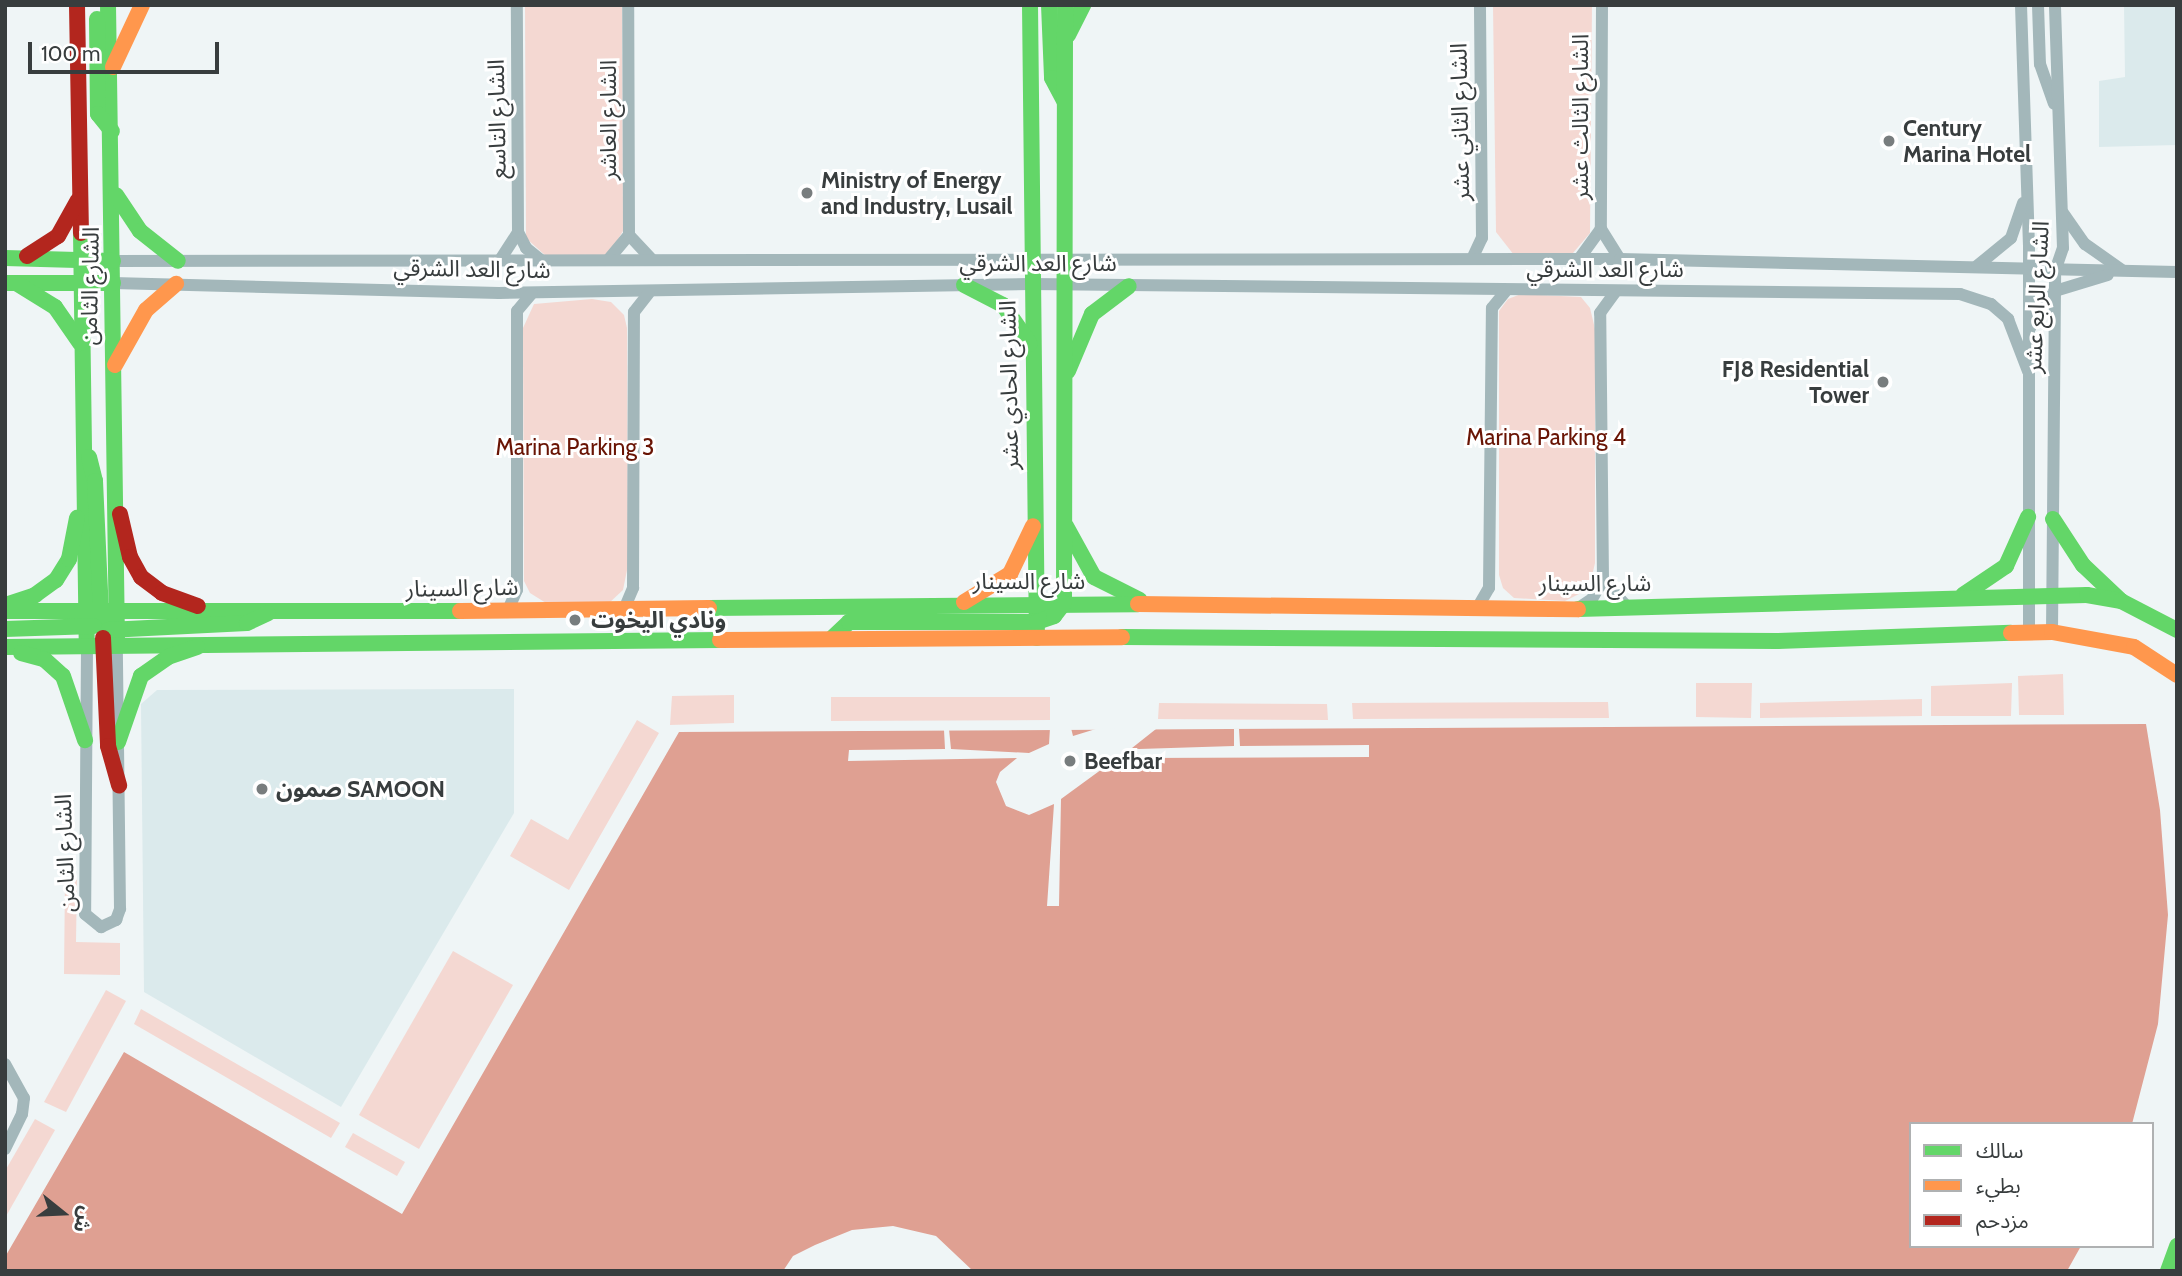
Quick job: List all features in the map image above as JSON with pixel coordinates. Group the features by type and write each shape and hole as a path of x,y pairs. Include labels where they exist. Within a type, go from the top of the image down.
{"street":[{"path":"62,5 77,11"},
{"path":"97,5 98,114 112,131"},
{"name":"الشارع الثامن","path":"77,11 83,499 102,627 118,742 120,909 116,920 102,927 91,923 85,914 85,740 102,627 114,504 114,191 108,5"},
{"path":"110,76 142,5"},
{"name":"الشارع التاسع","path":"517,5 518,232"},
{"name":"الشارع العاشر","path":"628,5 629,235"},
{"path":"1018,5 1030,26"},
{"name":"الشارع الحادي عشر","path":"1030,5 1030,284 1037,630"},
{"path":"1049,5 1052,78 1065,103"},
{"path":"1037,630 1065,603 1065,5"},
{"path":"1065,40 1083,5"},
{"name":"الشارع الثاني عشر","path":"1472,259 1482,238 1480,5"},
{"name":"الشارع الثالث عشر","path":"1602,5 1601,229 1620,259"},
{"path":"2038,5 2040,64 2056,107"},
{"name":"الشارع الرابع عشر","path":"2052,632 2055,271 2063,248 2056,107 2055,5"},
{"name":"الشارع الرابع عشر","path":"2019,8 2028,182 2029,632"},
{"path":"1977,266 2011,239 2028,182"},
{"path":"114,191 140,231 178,261"},
{"path":"23,258 58,236 80,197"},
{"path":"2062,212 2085,244 2122,271"},
{"name":"الشارع الثالث عشر","path":"1579,259 1601,229"},
{"path":"499,260 518,232 526,248 541,260"},
{"path":"608,260 629,235 652,260"},
{"path":"1482,238 1499,259"},
{"name":"شارع العد الشرقي","path":"5,258 82,261 1620,259 2177,272"},
{"path":"2009,269 2042,303 2054,361"},
{"path":"2029,330 2042,303 2055,291 2122,271"},
{"name":"شارع العد الشرقي","path":"10,283 82,282 499,293 649,293 1030,284 1474,291 1960,294 1991,304 2008,319 2028,371"},
{"path":"10,283 55,307 81,345"},
{"path":"112,370 146,310 176,284"},
{"path":"964,285 1003,304 1031,345"},
{"path":"1065,380 1093,314 1129,286"},
{"path":"1474,291 1492,309"},
{"path":"1479,605 1489,588 1492,309 1506,291"},
{"path":"1581,292 1600,313"},
{"path":"1577,609 1591,599 1603,580 1600,313 1615,292"},
{"path":"499,293 517,311"},
{"path":"508,610 517,590 517,311 532,293"},
{"path":"617,293 634,312"},
{"path":"625,607 633,588 634,312 649,293"},
{"path":"82,425 95,481 108,746 119,785"},
{"path":"5,605 35,595 60,575 71,554 83,499"},
{"path":"114,504 141,577 170,597 210,610"},
{"path":"1960,597 2006,566 2028,517"},
{"path":"2053,519 2083,565 2121,601 2177,630"},
{"path":"960,604 1010,574 1035,521"},
{"path":"1065,523 1094,577 1149,604"},
{"path":"1603,580 1628,608"},
{"path":"633,588 649,606"},
{"path":"1489,588 1505,606"},
{"path":"517,590 534,610"},
{"name":"شارع السينار","path":"5,648 102,627 210,610 534,610 649,606 1037,603 1479,605 1577,609 2029,595 2121,601"},
{"path":"5,629 247,623 274,610"},
{"name":"شارع السينار","path":"5,611 207,642 831,639 849,622 1037,630"},
{"path":"1037,630 1777,640 2052,632 2134,647 2177,675"},
{"path":"118,742 141,677 168,657 207,642"},
{"path":"5,648 35,656 58,669 70,689 78,730 85,740"},
{"path":"5,1064 24,1098 22,1114 5,1149"},
{"path":"2168,1270 2177,1246"}],"shaded area":[{"path":"2124,5 2177,5 2177,145 2099,147 2099,81 2125,77"},
{"path":"514,689 514,813 341,1107 144,992 141,704 157,690"},
{"path":"2146,724 2160,810 2168,915 2158,1024 2133,1122 1909,1122 1909,1248 2080,1248 2067,1271 973,1271 936,1236 893,1226 852,1230 815,1245 793,1256 783,1271 5,1271 5,1257 124,1052 402,1214 679,732"}],"green space":[{"path":"525,5 622,5 623,231 608,255 547,257 526,238"},
{"path":"1493,5 1592,5 1590,233 1573,253 1514,255 1496,232"},
{"name":"Marina Parking 4","path":"1521,294 1581,297 1590,308 1595,329 1595,563 1589,589 1565,601 1514,598 1503,588 1499,575 1499,311 1508,299"},
{"name":"Marina Parking 3","path":"592,299 611,302 624,315 627,328 628,565 623,590 608,604 546,603 530,593 524,581 523,328 534,304"},
{"path":"2063,674 2064,715 2019,715 2018,676"},
{"path":"1696,683 1752,683 1751,718 1696,717"},
{"path":"2012,683 2011,716 1931,716 1931,686"},
{"path":"734,695 734,723 670,725 672,696"},
{"path":"831,697 1050,697 1050,720 831,721"},
{"path":"1922,699 1922,716 1760,718 1760,703"},
{"path":"1608,702 1609,718 1353,719 1352,703"},
{"path":"1159,703 1327,704 1328,720 1158,719"},
{"path":"637,720 659,733 569,890 510,856 531,819 568,840"},
{"path":"65,878 77,878 76,942 120,943 120,975 64,974"},
{"path":"453,951 513,985 419,1149 359,1115"},
{"path":"106,990 126,1001 66,1112 44,1102"},
{"path":"141,1009 340,1123 331,1138 134,1024"},
{"path":"35,1119 55,1130 5,1218 5,1171"},
{"path":"353,1133 405,1162 397,1176 345,1147"}],"pier":[{"path":"1050,728 1071,728 1073,736 1099,728 1156,729 1132,748 1139,749 1234,746 1234,729 1239,729 1240,746 1369,745 1369,757 1139,758 1139,754 1124,753 1061,799 1059,906 1047,906 1054,804 1029,815 1006,806 996,782 1000,772 1017,758 848,761 849,750 945,749 944,730 949,729 951,749 1029,753 1049,744"}],"traffic: fast":[{"path":"108,5 117,645"},
{"path":"1030,5 1037,638"},
{"path":"1049,5 1052,78 1064,101"},
{"path":"1064,603 1065,5"},
{"path":"1068,35 1083,5"},
{"path":"97,19 98,114 112,131"},
{"path":"116,195 140,231 178,261"},
{"path":"81,233 87,646"},
{"path":"5,258 113,261"},
{"path":"5,283 113,283"},
{"path":"16,283 55,307 80,343"},
{"path":"964,285 1003,305 1030,344"},
{"path":"1068,371 1092,314 1129,286"},
{"path":"89,457 95,481 101,611 116,643"},
{"path":"1963,595 2006,566 2028,517"},
{"path":"5,605 35,595 56,580 69,559 77,518"},
{"path":"2053,519 2083,565 2119,599"},
{"path":"1066,526 1094,577 1140,600"},
{"path":"1578,609 2087,595 2121,601 2177,630"},
{"path":"831,639 849,622 1037,622 1054,616 1064,603"},
{"path":"709,608 1138,604"},
{"path":"5,611 460,611"},
{"path":"108,630 247,623 268,613"},
{"path":"5,629 94,626"},
{"path":"1122,637 1777,641 2011,633"},
{"path":"5,647 720,640"},
{"path":"118,742 141,676 168,657 197,647"},
{"path":"21,653 44,659 63,676 85,740"},
{"path":"2168,1271 2177,1246"}],"traffic: slow":[{"path":"113,67 142,5"},
{"path":"115,365 146,310 176,284"},
{"path":"964,602 1010,574 1033,526"},
{"path":"1138,604 1578,609"},
{"path":"460,611 709,608"},
{"path":"2011,633 2052,632 2134,647 2177,675"},
{"path":"720,640 1122,637"}],"traffic: jam":[{"path":"77,5 81,233"},
{"path":"27,256 58,236 78,200"},
{"path":"120,514 130,557 141,577 162,593 198,606"},
{"path":"103,638 108,746 119,785"}],"place":[{"name":"Century Marina Hotel","path":"1889,141"},
{"name":"Ministry of Energy and Industry, Lusail","path":"807,193"},
{"name":"FJ8 Residential Tower","path":"1883,382"},
{"name":"ونادي اليخوت","path":"575,620"},
{"name":"Beefbar","path":"1070,761"},
{"name":"صمون SAMOON","path":"262,789"}]}
